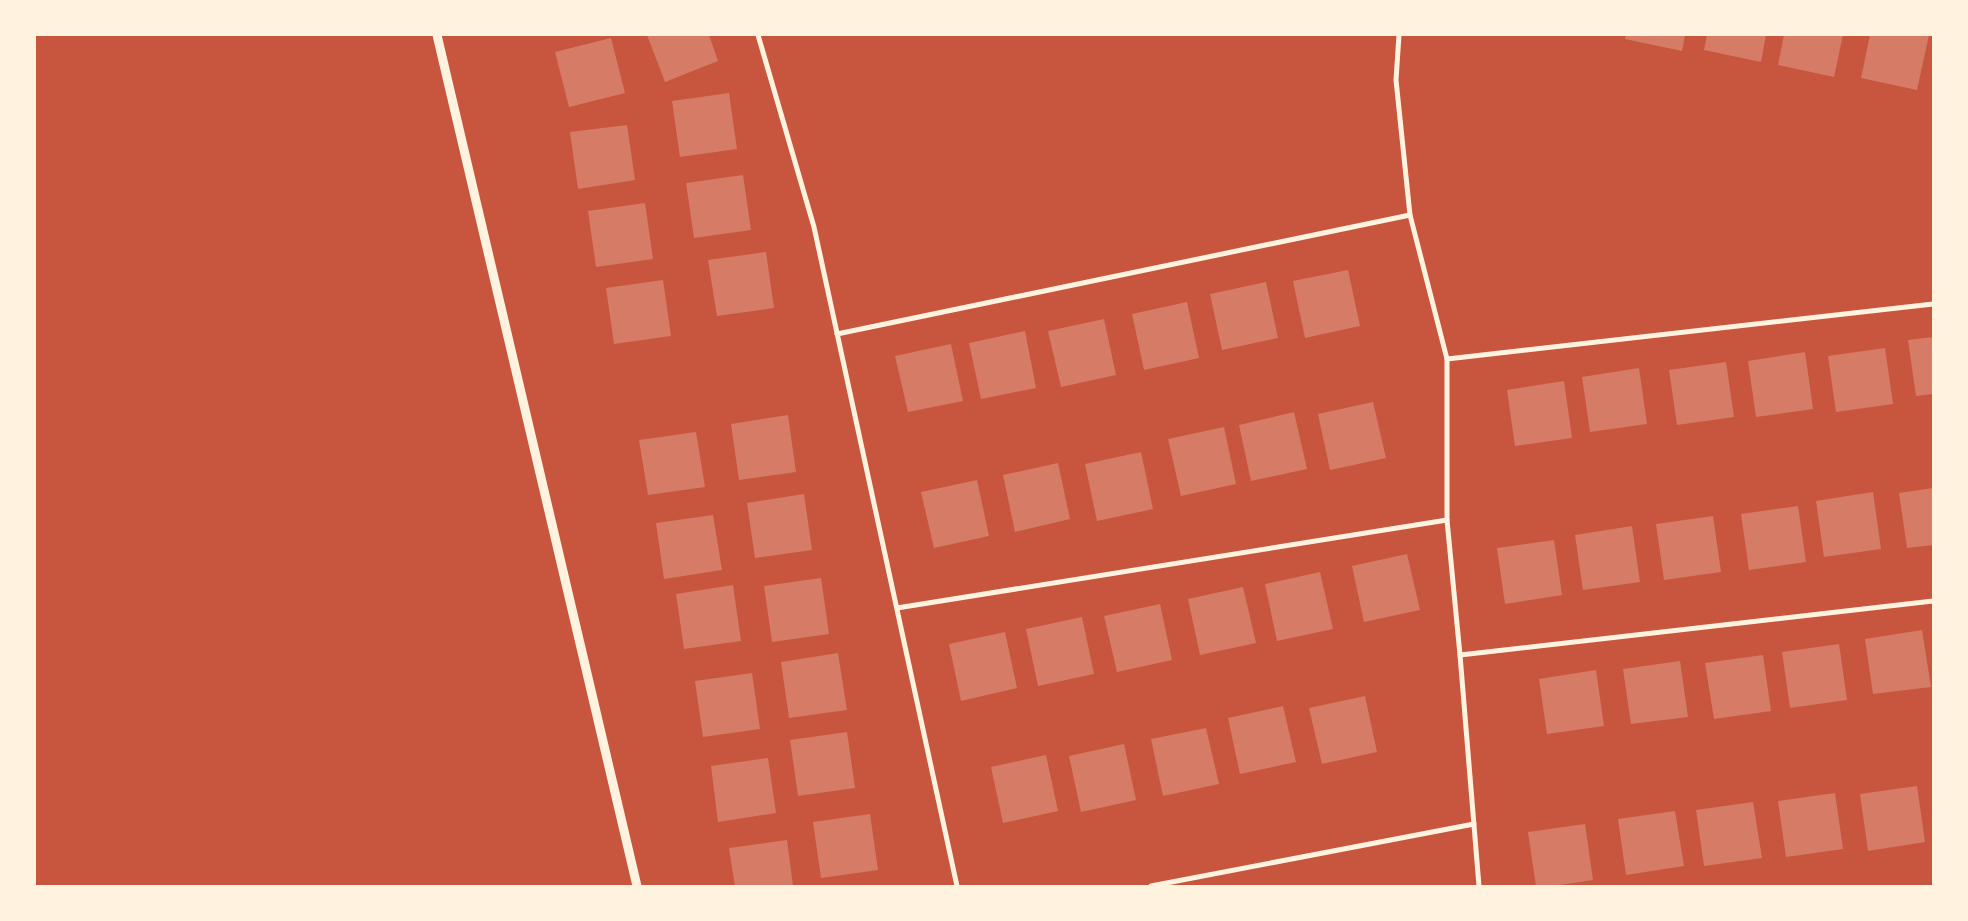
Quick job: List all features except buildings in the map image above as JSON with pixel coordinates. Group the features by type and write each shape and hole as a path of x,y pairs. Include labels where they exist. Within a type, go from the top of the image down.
{"street":[{"path":"437,35 638,886"},
{"path":"758,35 814,227 957,886"},
{"path":"1398,35 1396,80 1410,215 1447,358 1447,520 1479,886"},
{"path":"837,334 1410,215"},
{"path":"1447,358 1933,304"},
{"path":"897,608 1447,520"},
{"path":"1460,655 1933,601"},
{"path":"1151,886 1474,824"}]}
